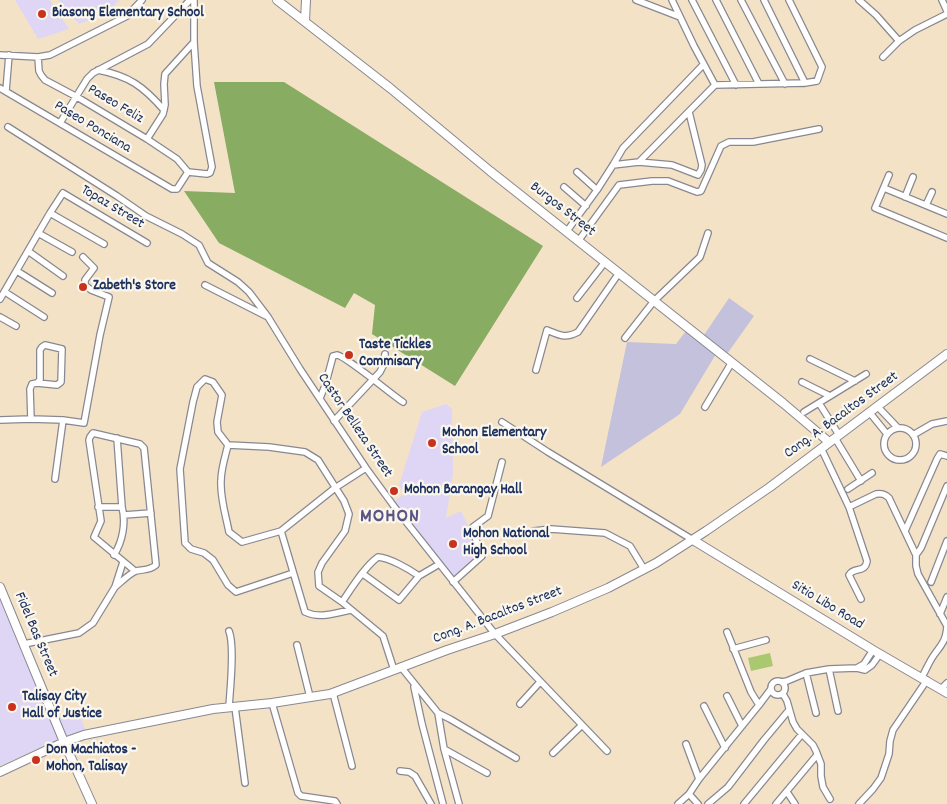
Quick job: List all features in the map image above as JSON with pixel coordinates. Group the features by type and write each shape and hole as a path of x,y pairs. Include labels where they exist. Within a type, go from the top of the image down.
{"street":[{"path":"0,55 38,57 50,55 126,16 142,0"},
{"path":"60,123 87,79 98,70 148,44 190,0"},
{"path":"188,172 207,174 210,173 212,167 197,86 194,0"},
{"name":"Burgos Street","path":"277,0 783,403 835,438"},
{"path":"305,21 306,0"},
{"path":"636,0 680,17"},
{"path":"672,0 703,65 715,85"},
{"path":"692,0 736,85"},
{"path":"716,0 759,84"},
{"path":"741,0 785,84"},
{"path":"764,0 805,83"},
{"path":"639,162 715,85 785,84 817,81 822,67 789,0"},
{"path":"858,0 876,15 899,41"},
{"path":"883,57 899,41 947,13 942,0"},
{"path":"147,139 163,114 165,105 165,74 194,42"},
{"path":"3,90 9,55"},
{"name":"Paseo Feliz","path":"38,57 40,75 45,80 77,96 147,139 177,159 188,172"},
{"path":"567,231 597,190 622,148 703,65"},
{"path":"98,70 114,73 134,82 151,95 164,110"},
{"name":"Paseo Ponciana","path":"3,90 174,190 178,188 188,172"},
{"path":"613,165 639,162 672,165 698,175 702,165 689,112"},
{"name":"Castor Belleza Street","path":"8,127 146,216 199,245 208,262 238,282 249,292 366,468 396,509 495,634 607,751"},
{"path":"579,240 619,185 668,181 697,192 701,191 722,146 729,142 753,142 819,129"},
{"path":"577,172 597,190"},
{"path":"889,175 875,208 947,238"},
{"path":"905,196 913,178"},
{"path":"564,187 586,206"},
{"path":"884,188 947,214"},
{"path":"926,206 932,192"},
{"name":"Topaz Street","path":"50,213 63,193 147,243"},
{"path":"0,299 50,213 104,244"},
{"path":"38,233 72,252"},
{"path":"625,338 654,301 700,257 708,233"},
{"path":"28,251 63,276"},
{"path":"0,420 63,420 84,423 108,297 91,290 85,285 85,280 94,268 83,257"},
{"path":"576,298 605,262"},
{"path":"17,272 52,293"},
{"path":"536,370 547,330 562,336 571,336 578,332 619,274"},
{"path":"205,285 268,318"},
{"path":"5,292 44,317"},
{"path":"0,317 16,326"},
{"path":"31,419 30,388 32,384 37,383 57,385 61,382 62,349 42,346 40,350 40,380 37,383"},
{"path":"334,420 380,372 385,354"},
{"name":"Cong. A. Bacaltos Street","path":"0,772 64,742 84,735 176,716 333,693 495,634 608,588 693,540 770,487 947,354"},
{"path":"320,398 332,360 334,356 339,356 402,402"},
{"path":"810,359 855,381"},
{"path":"705,407 732,362"},
{"path":"804,412 866,374"},
{"path":"294,573 236,592 228,585 213,560 204,553 190,549 185,543 180,469 197,386 205,379 213,382 222,395 217,422 218,432 228,445 268,447 304,452 318,460 344,501 349,514 346,531 322,563 318,572 319,586 342,602 383,636 398,669 414,684 438,714 516,758"},
{"path":"802,382 830,396"},
{"path":"819,403 835,438 861,481"},
{"path":"878,407 898,428"},
{"path":"870,413 887,434"},
{"path":"55,479 63,420"},
{"path":"913,435 932,424 947,421"},
{"path":"502,422 693,540"},
{"path":"898,428 904,428 909,431 915,440 913,452 904,459 898,459 890,455 884,448 887,434 898,428"},
{"path":"115,587 135,571 154,568 156,565 144,448 140,444 96,433 92,434 89,438 98,506 102,521 94,537 135,571"},
{"path":"114,555 121,540 124,515 117,438"},
{"path":"228,445 221,481 229,532 242,542 281,531 335,488 366,468"},
{"path":"821,448 849,507 867,561 863,569 852,572 849,575 861,599"},
{"path":"905,531 937,459 940,454 947,456"},
{"path":"453,582 482,556 472,527 488,516 502,462"},
{"path":"848,489 872,473"},
{"path":"916,555 922,548 947,486"},
{"path":"849,507 880,493 885,494 889,498 916,555 918,574 947,626 947,632 942,644 933,656 924,679 893,730 889,754 881,778 858,804"},
{"path":"98,506 122,506"},
{"path":"124,515 151,512"},
{"path":"534,531 551,529 605,533 630,546 644,569"},
{"path":"281,531 305,612 319,616 351,610"},
{"name":"Sitio Libo Road","path":"693,540 878,653 924,679 945,688"},
{"path":"931,582 947,541"},
{"path":"342,602 378,557 382,557 419,576"},
{"path":"24,644 70,635 82,631 93,622 115,587 123,562"},
{"path":"363,574 400,600 419,576 436,566"},
{"name":"Fidel Bas Street","path":"0,587 64,742 92,804"},
{"path":"940,614 947,598"},
{"path":"229,631 232,654 232,707 245,783"},
{"path":"727,632 750,692 759,705"},
{"path":"733,649 766,640"},
{"path":"297,645 310,697"},
{"path":"938,650 947,652"},
{"path":"678,804 689,794 759,705 771,689 773,683 787,681 806,673 830,669 857,668 878,653"},
{"path":"830,669 838,711"},
{"path":"806,673 816,713"},
{"path":"520,704 540,682"},
{"path":"771,689 772,693 776,696 783,694 786,688 782,682"},
{"path":"414,684 422,724 444,804"},
{"path":"333,693 352,766"},
{"path":"783,694 787,701 792,722 813,745 820,764 823,787 830,799"},
{"path":"727,696 742,726"},
{"path":"272,703 298,793 301,796 335,801 337,804"},
{"path":"704,706 725,748"},
{"path":"708,804 728,788 789,710"},
{"path":"438,714 444,749 459,804"},
{"path":"553,753 582,725"},
{"path":"744,804 802,734"},
{"path":"686,744 699,779"},
{"path":"444,749 487,773"},
{"path":"776,804 817,755"},
{"path":"400,770 415,776 431,804"},
{"path":"786,792 795,804"},
{"path":"689,794 698,804"}],"shaded area":[{"name":"Biasong Elementary School","path":"15,0 50,0 69,29 38,39"},
{"path":"58,0 119,0 107,13 79,24"},
{"path":"729,298 754,316 727,354 704,335"},
{"path":"686,331 716,354 680,414 601,467 627,342 676,344"},
{"name":"Mohon Elementary School","path":"446,404 452,409 453,473 446,518 461,511 481,553 453,577 394,502 404,494 399,485 422,412"},
{"path":"0,598 59,739 0,766"},
{"path":"78,711 86,731 67,738 59,718"}],"green space":[{"path":"214,82 284,82 543,246 455,386 372,334 375,305 354,293 345,308 219,243 184,191 235,193"},
{"path":"770,653 773,666 751,671 748,658"}],"place":[{"name":"Biasong Elementary School","path":"42,14"},
{"name":"Zabeth's Store","path":"83,287"},
{"name":"Taste Tickles Commisary","path":"349,355"},
{"name":"Mohon Elementary School","path":"432,443"},
{"name":"Mohon Barangay Hall","path":"394,491"},
{"name":"Mohon National High School","path":"453,544"},
{"name":"Talisay City Hall of Justice","path":"12,707"},
{"name":"Don Machiatos - Mohon, Talisay","path":"36,760"}],"district":[{"name":"MOHON","path":"390,518"}]}
